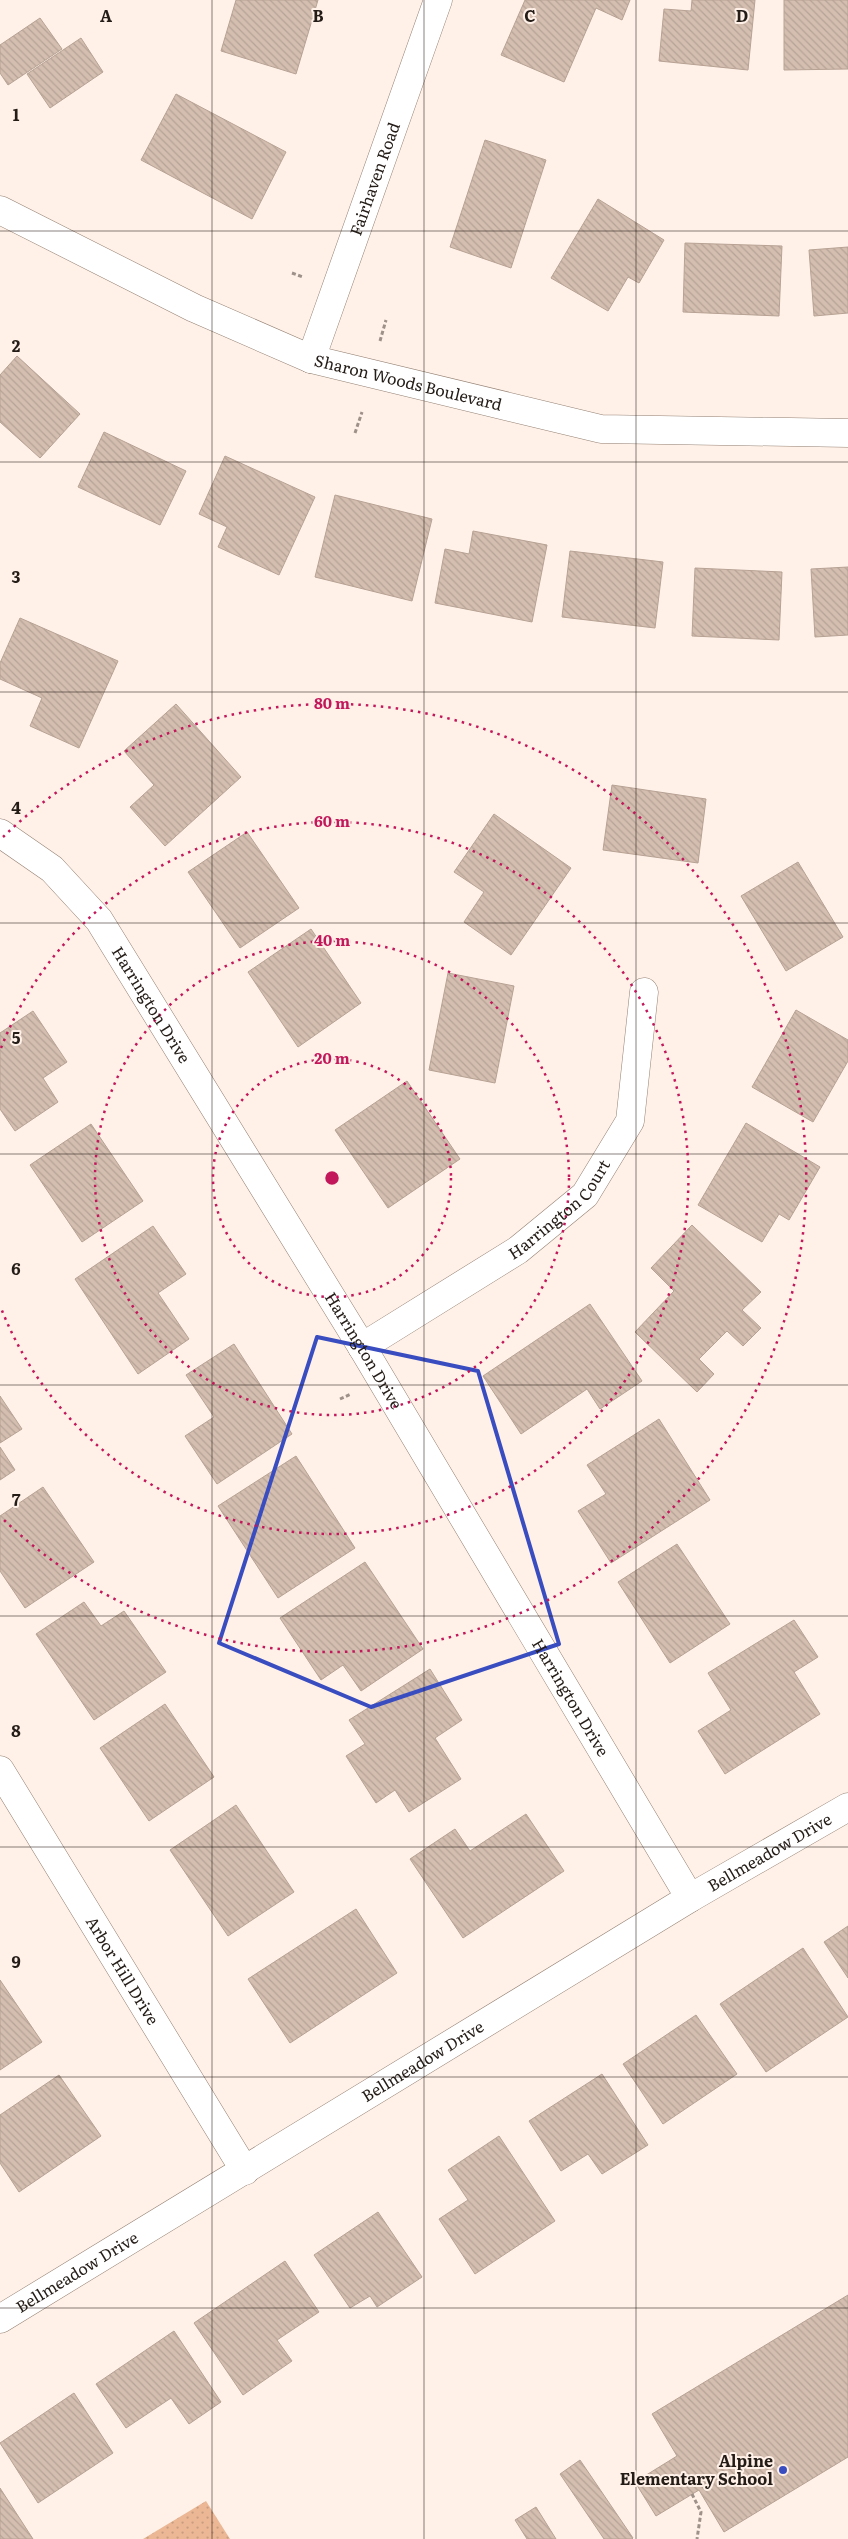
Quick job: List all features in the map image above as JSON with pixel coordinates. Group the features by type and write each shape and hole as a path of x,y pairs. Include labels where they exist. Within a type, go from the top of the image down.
{"street":[{"name":"Fairhaven Road","path":"311,359 438,0"},
{"name":"Sharon Woods Boulevard","path":"0,210 194,308 311,359 601,429 848,433"},
{"name":"Harrington Drive","path":"0,832 52,869 99,920 362,1348 690,1898"},
{"name":"Harrington Court","path":"362,1348 518,1250 585,1195 630,1120 644,992"},
{"name":"Arbor Hill Drive","path":"0,1770 245,2170"},
{"name":"Bellmeadow Drive","path":"0,2319 690,1898 848,1807"}],"path":[{"path":"292,273 308,279"},
{"path":"380,341 386,320"},
{"path":"355,433 362,412"},
{"path":"340,1399 354,1392"},
{"path":"692,2494 701,2512 697,2539"}],"highlighted area":[{"path":"317,1337 478,1371 559,1644 371,1707 219,1643"}],"shaded area":[{"path":"206,2501 230,2539 143,2539"}],"building":[{"path":"236,0 318,0 296,74 221,51"},
{"path":"525,0 630,0 622,20 596,8 564,82 501,55"},
{"path":"692,0 755,0 748,70 659,61 664,9 691,11"},
{"path":"784,0 848,0 848,69 784,70"},
{"path":"40,18 62,49 8,85 0,73 0,45"},
{"path":"81,38 103,72 50,108 27,74"},
{"path":"176,94 286,152 252,219 141,160"},
{"path":"485,140 546,160 511,268 450,247"},
{"path":"598,199 664,240 639,283 628,277 608,311 551,278"},
{"path":"685,243 782,246 779,316 683,312"},
{"path":"848,247 848,313 814,316 809,250"},
{"path":"17,356 80,414 40,458 0,422 0,375"},
{"path":"104,432 186,471 160,525 78,487"},
{"path":"225,456 315,497 279,575 218,547 227,527 199,514"},
{"path":"335,495 432,519 412,601 315,577"},
{"path":"473,531 547,545 532,622 435,603 445,549 469,554"},
{"path":"570,551 663,562 655,628 562,617"},
{"path":"848,567 848,635 815,637 811,569"},
{"path":"695,568 782,572 779,640 692,636"},
{"path":"20,618 118,661 79,748 30,726 42,698 0,679 0,663"},
{"path":"176,704 241,777 165,846 130,807 154,785 124,751"},
{"path":"612,785 706,799 698,863 603,850"},
{"path":"494,814 571,868 511,955 464,922 484,892 454,872"},
{"path":"247,832 299,908 240,948 188,872"},
{"path":"798,862 843,937 786,971 741,896"},
{"path":"311,929 361,1003 298,1047 248,972"},
{"path":"448,973 514,986 495,1083 429,1070"},
{"path":"796,1010 848,1040 848,1061 813,1122 752,1087"},
{"path":"33,1011 67,1062 43,1078 58,1102 15,1131 0,1109 0,1033"},
{"path":"407,1081 460,1159 388,1208 335,1130"},
{"path":"746,1123 820,1167 789,1220 779,1214 762,1242 698,1205"},
{"path":"91,1124 143,1201 82,1242 30,1165"},
{"path":"692,1225 761,1292 742,1310 761,1328 743,1346 727,1331 699,1359 714,1374 697,1392 635,1332 674,1291 651,1268"},
{"path":"153,1226 186,1274 158,1293 189,1339 138,1374 75,1279"},
{"path":"590,1304 642,1381 600,1409 587,1389 521,1434 483,1376"},
{"path":"234,1344 292,1434 217,1484 185,1436 214,1417 186,1375"},
{"path":"0,1396 22,1429 0,1443"},
{"path":"659,1419 710,1500 611,1563 578,1511 606,1494 587,1465"},
{"path":"0,1447 15,1470 0,1480"},
{"path":"296,1456 355,1548 278,1598 218,1506"},
{"path":"43,1487 94,1562 25,1608 0,1571 0,1516"},
{"path":"677,1544 730,1624 670,1663 618,1582"},
{"path":"365,1562 423,1649 361,1691 343,1665 321,1680 280,1618"},
{"path":"84,1602 101,1626 124,1611 166,1672 94,1720 36,1634"},
{"path":"794,1620 818,1657 794,1672 820,1714 725,1774 698,1731 731,1710 708,1673"},
{"path":"430,1669 462,1720 435,1738 461,1779 409,1812 395,1790 376,1803 346,1756 365,1744 349,1720"},
{"path":"165,1704 214,1777 149,1821 100,1748"},
{"path":"236,1805 294,1892 228,1936 170,1850"},
{"path":"526,1814 564,1871 463,1938 410,1859 455,1829 470,1851"},
{"path":"356,1909 397,1973 290,2043 248,1979"},
{"path":"848,1926 848,1978 824,1942"},
{"path":"803,1948 848,2017 766,2072 720,2004"},
{"path":"0,1980 42,2042 0,2070"},
{"path":"696,2015 737,2074 663,2124 623,2064"},
{"path":"602,2074 648,2145 602,2174 588,2154 561,2171 529,2121"},
{"path":"59,2075 101,2136 19,2192 0,2163 0,2115"},
{"path":"499,2136 555,2221 475,2274 439,2219 468,2200 448,2170"},
{"path":"378,2212 422,2277 377,2307 370,2296 350,2308 314,2255"},
{"path":"285,2261 319,2312 277,2340 292,2361 243,2395 194,2323"},
{"path":"848,2295 848,2457 724,2532 699,2490 656,2516 635,2482 677,2456 652,2414"},
{"path":"174,2331 221,2402 189,2424 171,2398 126,2428 96,2384"},
{"path":"74,2393 113,2453 38,2503 0,2443"},
{"path":"580,2460 632,2539 604,2539 560,2474"},
{"path":"0,2488 33,2539 0,2539"},
{"path":"536,2507 556,2539 527,2539 515,2520"}],"place":[{"name":"Alpine Elementary School","path":"783,2470"}]}
